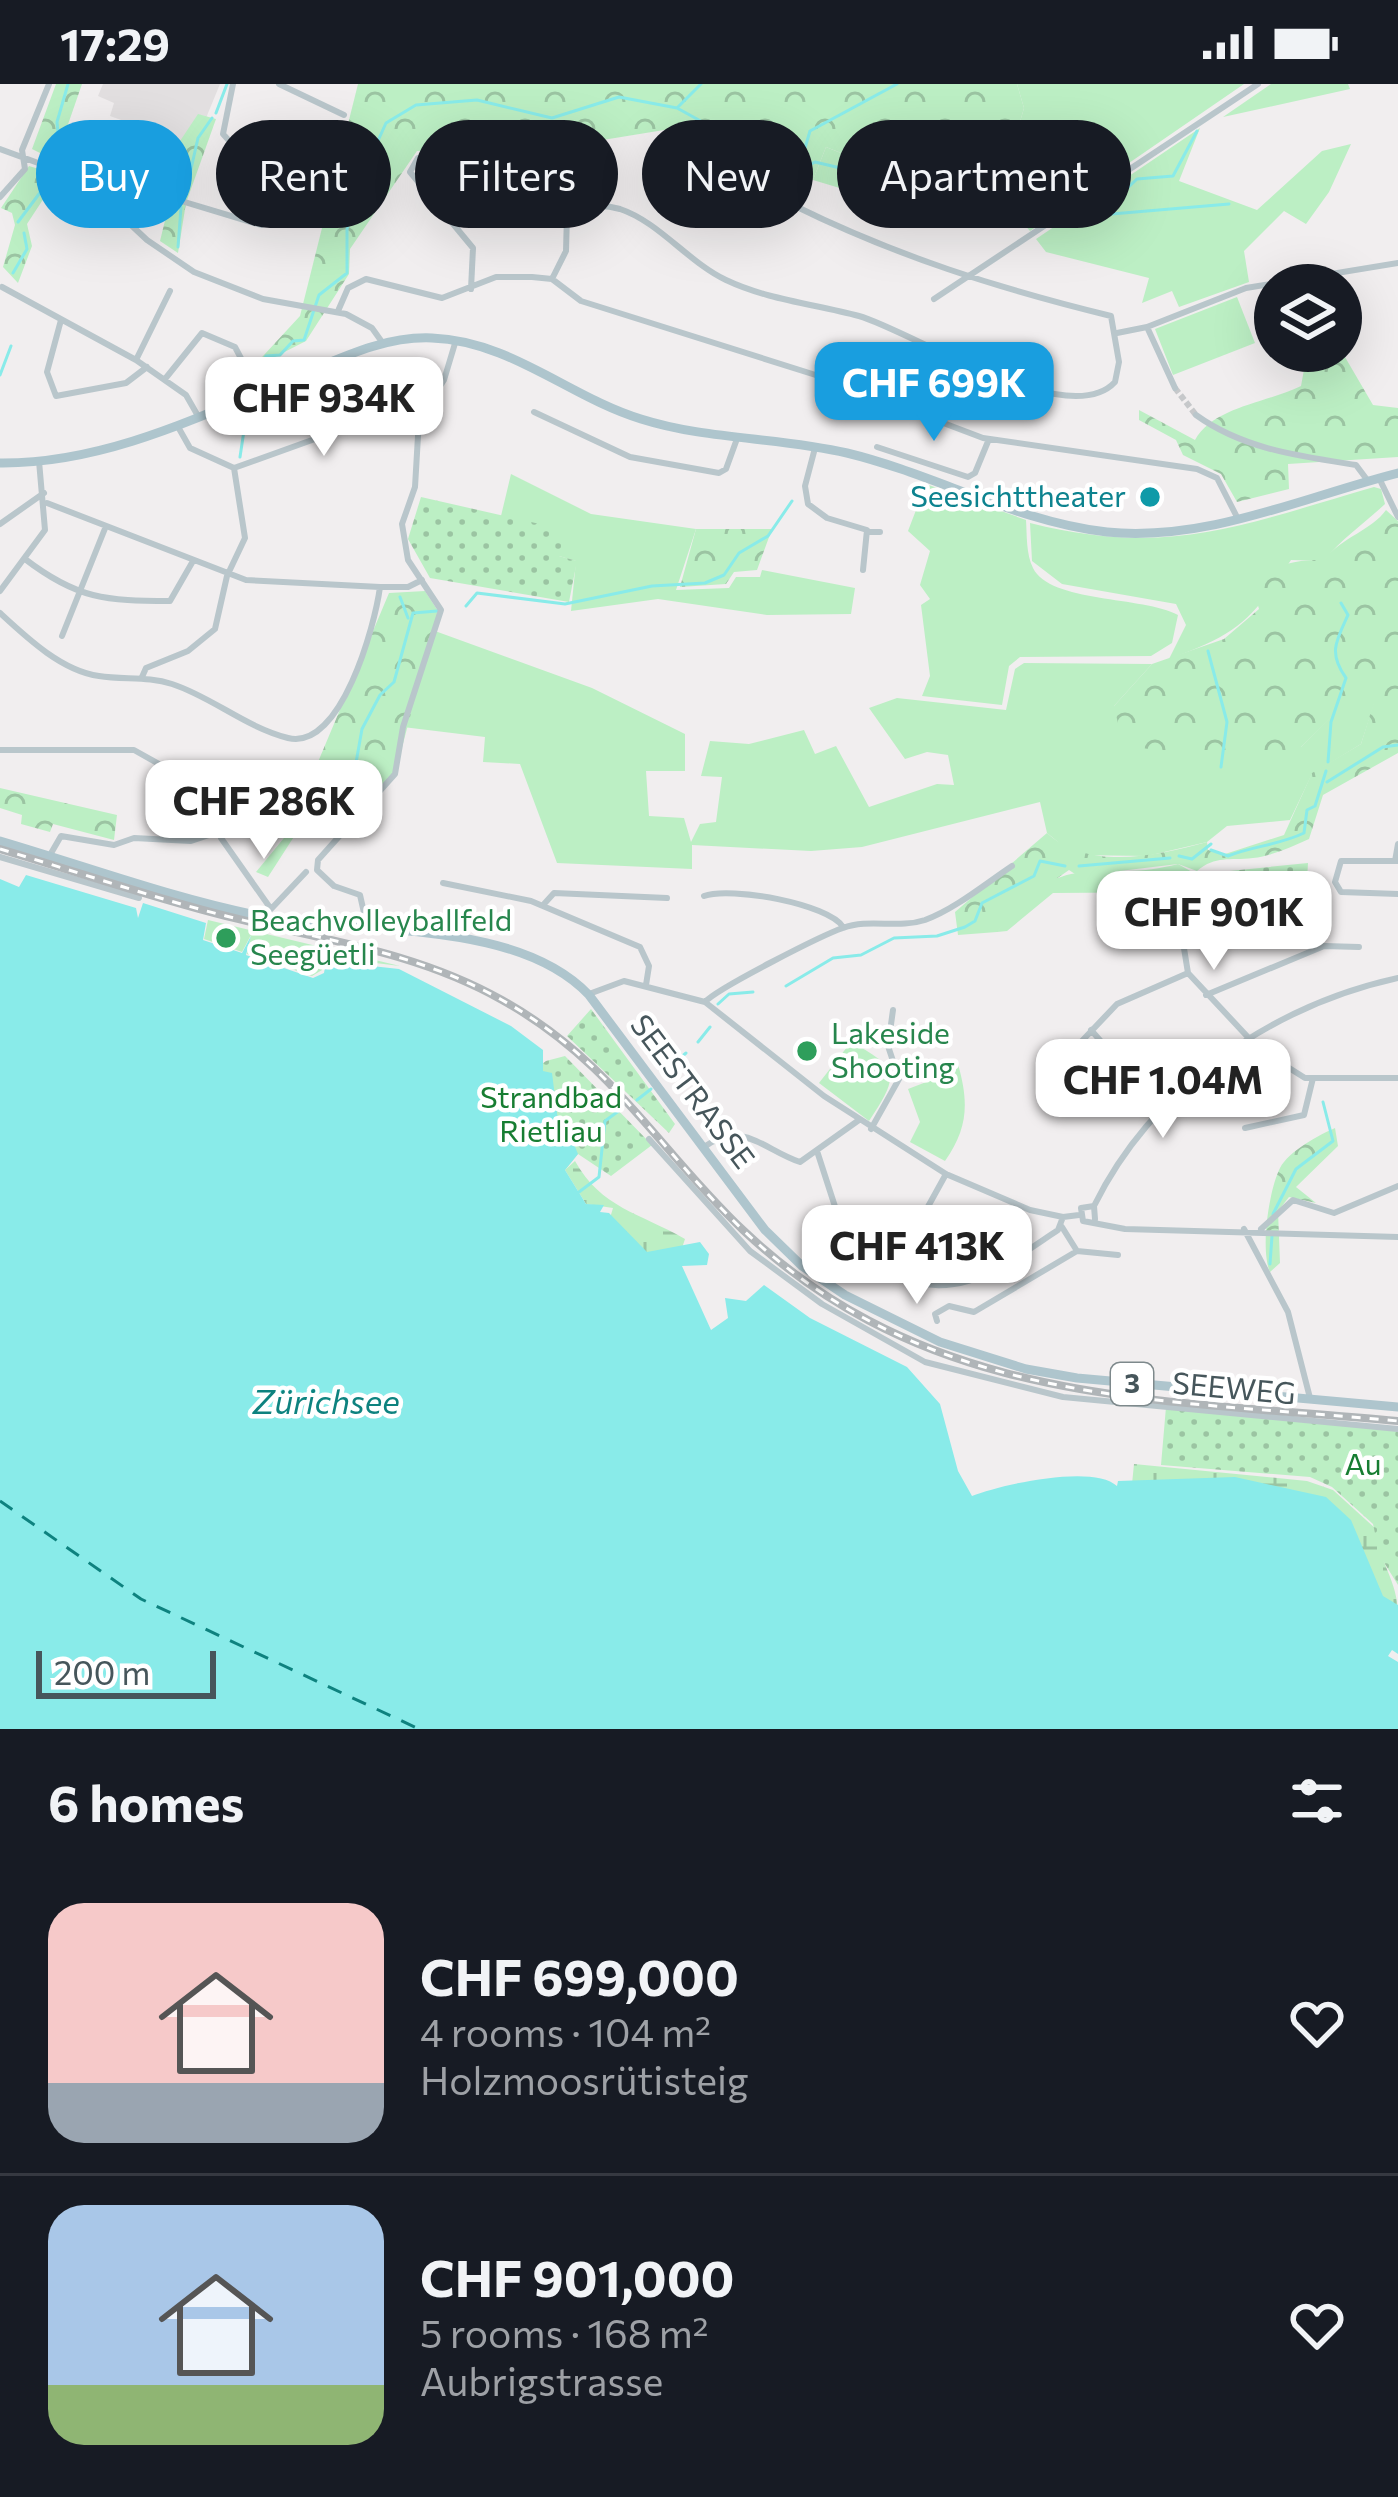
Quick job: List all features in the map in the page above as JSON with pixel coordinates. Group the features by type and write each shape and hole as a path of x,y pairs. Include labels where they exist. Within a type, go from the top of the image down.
{"main road":[{"path":"0,463 110,449 383,344 456,340 492,348 622,413 666,426 815,446 903,469 1045,519 1104,532 1171,532 1238,519 1377,483 1398,473"},
{"name":"SEESTRASSE","path":"0,841 270,913 367,931 426,932 515,951 562,970 589,995 765,1230 802,1266 845,1295 940,1342 1026,1369 1077,1378 1398,1406"}],"street":[{"path":"0,197 25,169 49,84"},
{"path":"192,204 261,225 284,218 295,194 292,177 238,148 223,134 233,84"},
{"path":"279,84 344,115"},
{"path":"934,299 1258,84"},
{"path":"0,149 36,160"},
{"path":"552,279 566,250 567,214 609,207 637,218 721,278 862,317 1010,383 1099,394 1118,373 1112,316 873,245 813,215"},
{"path":"135,228 169,256 216,283 338,311 372,328 383,344"},
{"path":"456,228 472,248 471,289"},
{"path":"1117,333 1147,327 1246,288 1398,263"},
{"path":"338,311 348,288 366,279 442,298 507,276 552,279 581,301 822,377 989,439 1197,469 1217,478 1238,519"},
{"path":"1,287 21,292 61,320 147,367 185,395 199,416"},
{"path":"136,360 170,291"},
{"path":"61,320 47,372 56,396 125,383 147,367"},
{"path":"1147,327 1175,388"},
{"path":"165,379 202,333 235,347 244,364 250,363"},
{"path":"367,931 360,895 326,881 316,870 318,860 394,775 403,727 441,610 408,560 402,524 415,487 419,419 444,380 456,340"},
{"path":"534,412 630,457 719,472 726,469 738,436"},
{"path":"1196,415 1233,438 1356,465 1377,483 1398,517"},
{"path":"177,425 190,448 234,468 376,418 419,419"},
{"path":"877,447 968,477 975,473 989,439"},
{"path":"815,446 805,487 808,504 827,518 880,532"},
{"path":"0,591 45,530 39,461"},
{"path":"142,677 146,668 188,651 215,629 244,538 234,468"},
{"path":"45,498 193,561 256,581 408,587 422,580"},
{"path":"0,524 45,498"},
{"path":"62,636 106,526"},
{"path":"862,570 867,532"},
{"path":"26,559 55,582 101,601 170,601 193,561"},
{"path":"0,613 83,673 142,677 179,686 230,716 282,736 308,737 337,713 372,623 380,587"},
{"path":"0,750 141,752 215,797 221,831 270,913 306,872"},
{"path":"50,855 61,836 114,845 134,838 191,841 221,831"},
{"path":"1398,844 1397,861 1341,861 1335,882 1341,892 1398,894"},
{"path":"0,857 139,898"},
{"path":"706,1002 746,974 766,969 843,928 899,926 932,917 1012,866"},
{"path":"443,883 544,905 640,947 649,966 646,985"},
{"path":"544,905 554,893 667,898"},
{"path":"704,896 732,893 829,911 843,928"},
{"path":"1195,898 1182,936 1188,973 1248,1039 1289,1072 1313,1078 1398,1078"},
{"path":"1206,995 1324,946 1359,947"},
{"path":"1080,1042 1117,1004 1188,973"},
{"path":"1095,1219 1094,1206 1161,1112 1248,1039 1319,1002 1398,978"},
{"path":"589,995 618,981 706,1002 872,1129 946,1174 1062,1222 1077,1251"},
{"path":"872,1129 899,1079 888,1046 893,1010"},
{"path":"1091,1030 1133,1078"},
{"path":"1245,1128 1304,1115 1313,1078"},
{"path":"704,1147 728,1135 765,1141 796,1162 859,1120"},
{"name":"SEEWEG","path":"649,1139 750,1251 822,1304 925,1362 1063,1397 1398,1430"},
{"path":"817,1151 841,1226 855,1245 854,1262 928,1288 994,1271 1079,1214 1083,1206 1094,1206"},
{"path":"905,1232 925,1212 946,1174"},
{"path":"1262,1229 1293,1200 1334,1213 1398,1186"},
{"path":"1079,1214 1085,1222 1095,1219 1126,1229 1262,1229 1398,1237"},
{"path":"1244,1229 1288,1312 1311,1401"},
{"path":"937,1321 935,1314 949,1306 974,1312 1077,1251 1118,1255"}],"shaded area":[{"path":"103,84 220,84 206,118 192,136 192,120 121,120 110,116 114,103 98,96"}],"green space":[{"path":"56,84 82,84 70,120 43,120"},
{"path":"358,84 1017,84 1024,108 1021,120 837,120 837,151 826,147 813,180 813,120 642,120 642,134 618,138 618,120 415,120 415,154 391,189 391,120 349,120"},
{"path":"1017,84 1244,84 1131,162 1131,120 1021,120 1024,108"},
{"path":"1271,84 1348,84 1350,89 1223,117"},
{"path":"198,114 216,119 192,186 192,123"},
{"path":"1200,128 1179,181 1257,210 1322,151 1351,144 1329,192 1306,224 1284,211 1244,251 1249,282 1179,307 1172,291 1142,303 1149,278 1046,252 1036,239 1052,228 1131,228 1131,175"},
{"path":"826,147 837,151 837,187 813,180"},
{"path":"29,166 36,168 36,210 27,224 32,246 18,283 3,267 15,225 12,213 1,208"},
{"path":"163,228 182,228 178,253 160,241"},
{"path":"322,228 364,228 350,249 349,274 306,341 251,369 300,316"},
{"path":"1237,297 1254,343 1173,375 1155,329"},
{"path":"1304,372 1354,372 1373,405 1398,408 1398,457 1288,464 1289,489 1237,502 1221,474 1183,455 1176,440 1139,420 1139,410 1195,440 1227,413 1301,386"},
{"path":"511,474 591,514 696,529 676,590 729,588 736,577 760,577 762,570 855,588 851,614 767,615 658,599 571,611 576,561 559,556 501,516"},
{"path":"926,484 1026,520 1033,568 1058,587 1178,615 1172,643 1151,656 1020,657 1009,666 1002,705 922,696 930,676 921,605 930,599 920,585 930,551 908,531"},
{"path":"1374,487 1381,489 1385,504 1324,561 1291,560 1241,623 1212,642 1169,659 1186,625 1176,604 1062,584 1032,561 1030,523 1080,533 1166,537 1244,524"},
{"path":"421,497 566,530 559,556 577,561 569,602 430,578 408,539"},
{"path":"1386,510 1398,521 1398,753 1323,795 1309,839 1288,848 1260,857 1217,861 1197,871 1178,864 1078,876 1069,870 1026,900 997,932 958,935 955,912 1047,833 1083,852 1124,857 1207,842 1208,850 1225,854 1284,835 1312,773 1361,744 1374,702 1346,703 1301,747 1238,763 1123,745 1114,706 1152,664 1224,639 1259,609 1254,591 1268,574 1293,562 1324,560"},
{"path":"696,529 772,529 757,570 734,572 726,584 680,587"},
{"path":"425,591 438,611 395,774 366,803 350,778 331,797 322,821 306,818 268,877 256,872 302,816 315,789 310,781 389,593"},
{"path":"435,631 592,688 685,734 685,771 646,771 649,816 684,818 691,842 700,824 716,822 722,777 701,776 710,741 749,744 804,730 815,754 836,746 869,807 937,784 954,785 948,755 927,752 905,759 869,708 897,698 1006,710 1015,669 1024,663 1152,664 1114,706 1301,747 1346,702 1375,701 1361,744 1312,774 1290,820 1227,826 1207,842 1147,856 1074,855 1047,833 1040,802 862,847 811,851 692,845 692,869 557,863 520,764 483,762 485,737 403,727"},
{"path":"0,788 117,815 114,840 53,824 50,832 21,824 22,815 0,808"},
{"path":"1308,863 1306,898 1200,898 1200,874"},
{"path":"1178,864 1194,873 1195,892 1053,893 1007,931 997,932 1020,904 1061,877"},
{"path":"208,920 400,966 326,957 322,970 312,976 247,954 251,935 242,952 204,939"},
{"path":"591,1009 675,1124 669,1133 567,1036"},
{"path":"851,1042 879,1059 890,1074 886,1093 869,1121 819,1083"},
{"name":"Strandbad Rietliau","path":"565,1056 652,1145 611,1176 578,1154 565,1170 499,1096 546,1061"},
{"path":"958,1064 964,1115 945,1161 910,1142 920,1122 908,1089 955,1071"},
{"path":"1335,1128 1338,1146 1296,1187 1316,1203 1289,1197 1278,1211 1280,1263 1270,1272 1267,1220 1280,1168 1297,1150"},
{"path":"575,1161 609,1199 685,1239 681,1251 653,1260 610,1218 613,1208 586,1204 565,1170"},
{"name":"Au","path":"1166,1407 1398,1430 1398,1585 1380,1556 1373,1524 1332,1487 1310,1477 1161,1465"},
{"path":"1134,1464 1307,1481 1333,1490 1376,1529 1398,1614 1221,1484 1132,1484"}],"water":[{"name":"Zürichsee","path":"26,875 136,908 138,918 143,903 206,923 203,940 242,953 251,936 246,955 313,978 324,973 326,961 399,969 511,1026 543,1050 543,1071 552,1073 560,1137 571,1137 578,1154 565,1170 586,1204 604,1205 600,1212 609,1213 647,1252 700,1242 709,1254 707,1265 682,1266 711,1330 728,1318 725,1298 746,1301 764,1285 810,1318 907,1367 940,1404 958,1471 972,1496 1069,1476 1117,1486 1118,1481 1235,1477 1326,1497 1351,1520 1383,1596 1398,1605 1398,1654 1392,1650 1388,1656 1398,1662 1398,1729 0,1729 0,879 19,887"}],"waterway":[{"path":"18,222 45,186 47,154 59,143 57,122 68,84"},
{"path":"216,113 227,84"},
{"path":"677,108 701,84"},
{"path":"813,129 897,84"},
{"path":"252,387 266,356 280,355 293,341 304,340 319,295 347,273 347,229 363,174 386,123 416,105 477,100 552,118 619,97 677,108 699,120"},
{"path":"192,164 198,138 212,118"},
{"path":"1131,185 1137,179 1173,176 1197,131"},
{"path":"813,163 837,167"},
{"path":"1131,212 1229,204"},
{"path":"178,247 179,228"},
{"path":"13,273 27,249 24,233"},
{"path":"0,375 11,346"},
{"path":"240,457 248,404"},
{"path":"466,606 477,593 565,604 652,586 705,583 724,575 739,553 768,536 792,501"},
{"path":"400,597 408,618"},
{"path":"1328,762 1331,722 1346,678 1336,654 1348,615 1341,603"},
{"path":"322,821 331,797 354,774 362,729 380,695 394,682 413,613 437,611"},
{"path":"1208,651 1227,722 1221,767"},
{"path":"1327,782 1383,747 1398,745"},
{"path":"1211,850 1228,856 1304,833 1307,810 1315,806 1326,771"},
{"path":"1179,856 1192,859 1211,844"},
{"path":"1079,866 1170,858"},
{"path":"786,986 833,958 861,955 894,938 937,936 965,927 975,921 982,903 1034,876 1040,861 1065,866"},
{"path":"718,1004 729,994 753,992"},
{"path":"698,1042 710,1027"},
{"path":"665,1071 686,1053"},
{"path":"637,1100 651,1089"},
{"path":"1273,1214 1296,1169 1333,1141 1323,1102"},
{"path":"579,1192 599,1177 605,1121 620,1110"},
{"path":"1270,1264 1272,1236"}],"ferry route":[{"path":"0,1501 141,1599 419,1729"}],"tunnel":[{"path":"1175,388 1196,415"}],"railway":[{"path":"0,849 198,909 402,958 502,1000 540,1024 604,1078 743,1230 815,1288 891,1332 970,1363 1051,1384 1135,1397 1398,1421"}],"place":[{"name":"Seesichttheater","path":"1150,497"},
{"name":"Beachvolleyballfeld Seegüetli","path":"226,938"},
{"name":"Lakeside Shooting","path":"807,1051"}]}
